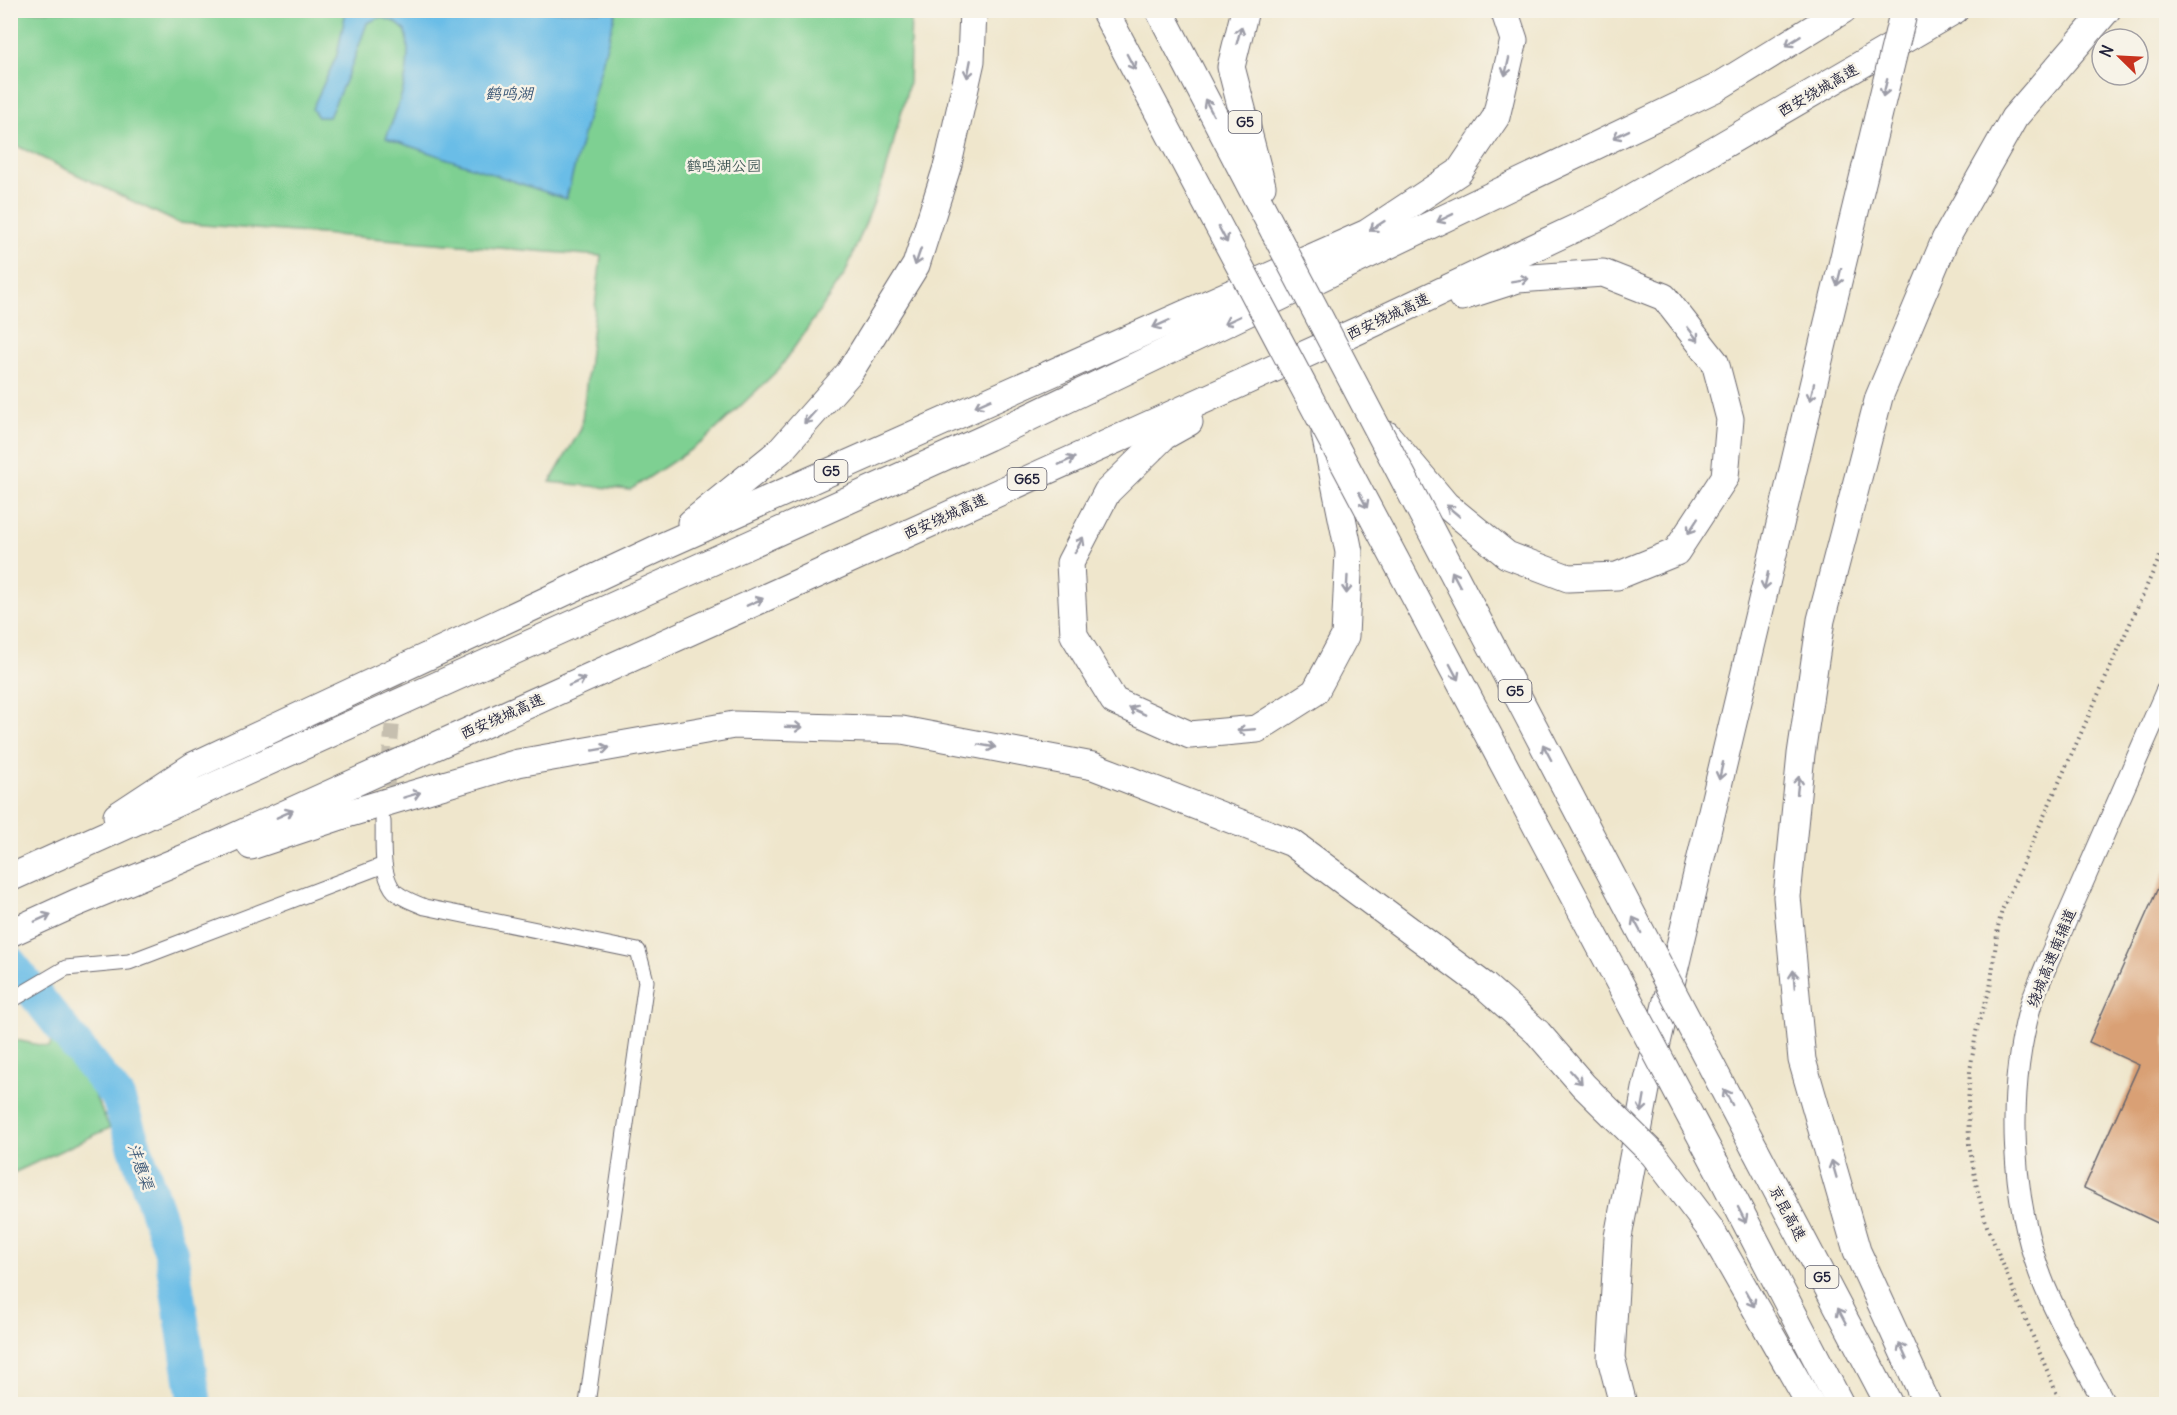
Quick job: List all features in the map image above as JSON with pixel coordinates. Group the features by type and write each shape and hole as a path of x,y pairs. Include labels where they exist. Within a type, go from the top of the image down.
{"highway":[{"path":"661,547 780,451 849,373 916,265 948,164 971,61 973,10"},
{"path":"1104,10 1715,1163 1840,1404"},
{"path":"1158,10 1275,233"},
{"name":"G5","path":"1245,10 1231,68 1275,233 1370,414"},
{"name":"G5","path":"10,878 51,860 192,766 661,547 1367,233 1459,172 1496,117 1514,40 1504,10"},
{"path":"51,860 988,437 1716,88 1842,10"},
{"path":"1623,1404 1611,1358 1618,1248 1643,1101 1904,10"},
{"name":"西安绕城高速","path":"10,933 214,846 1357,331 1599,217 1955,10"},
{"path":"1927,1404 1857,1251 1802,1060 1787,897 1801,754 1821,620 1879,397 1945,240 2014,118 2107,10"},
{"path":"1323,424 1349,552 1345,636 1315,692 1257,729 1190,735 1114,701 1074,636 1070,563 1107,492 1164,436 1357,331 1518,279 1603,273 1654,293 1664,297 1715,362 1730,419 1725,477 1676,552 1617,576 1568,578 1507,555 1446,505 1370,414"},
{"name":"京昆高速","path":"1370,414 1889,1404"},
{"path":"76,903 350,813 518,764 734,725 902,730 1094,766 1292,843 1486,987 1538,1033 1583,1085 1654,1155 1711,1230 1810,1404"}],"street":[{"name":"绕城高速南辅道","path":"2105,1404 2044,1286 2030,1241 2021,1197 2015,1145 2016,1100 2021,1052 2031,1004 2166,692"},
{"path":"384,821 384,865 392,888 407,899 425,907 638,951 646,981 587,1404"},
{"path":"10,1001 66,968 129,962 384,865"}],"green space":[{"name":"鹤鸣湖公园","path":"10,11 911,11 909,83 885,175 845,274 780,368 704,441 630,490 550,482 581,429 601,256 178,223 11,143"},
{"path":"57,1028 84,1073 110,1128 11,1174 11,1039 49,1047"}],"water":[{"name":"鹤鸣湖","path":"346,11 616,11 566,199 386,138 404,85 408,45 406,31 395,22 381,17 367,23 352,65 329,117 318,117 312,109 337,55"}],"building":[{"path":"2166,870 2166,1227 2084,1188 2139,1065 2089,1042"}],"waterway":[{"name":"沣惠渠","path":"10,963 118,1098 171,1252 195,1404"}],"tunnel":[{"path":"385,809 397,668"}]}
